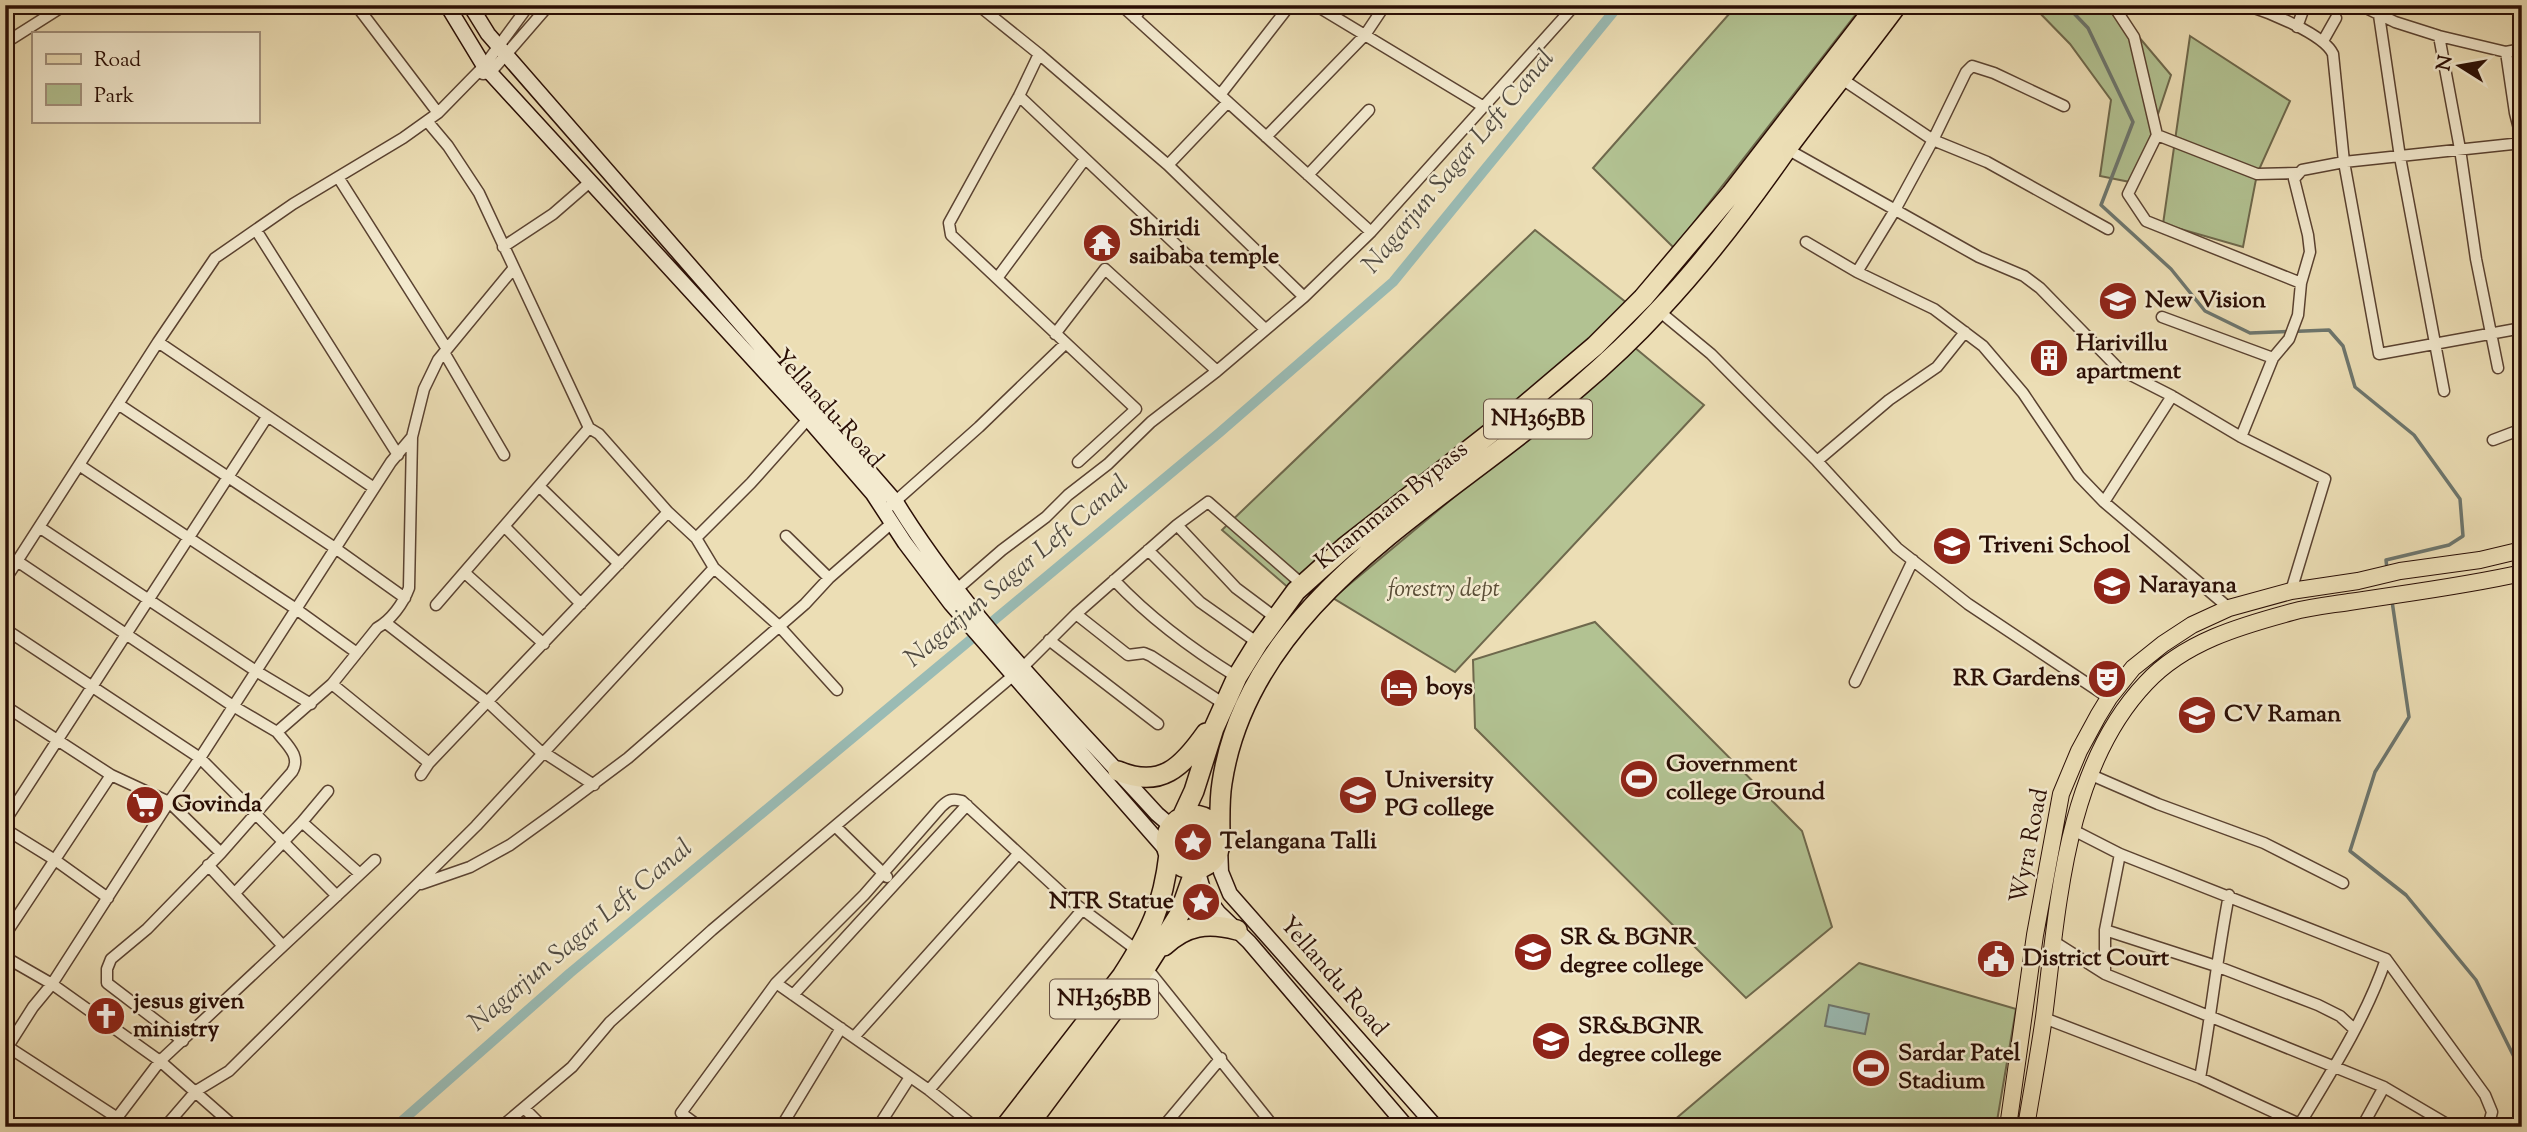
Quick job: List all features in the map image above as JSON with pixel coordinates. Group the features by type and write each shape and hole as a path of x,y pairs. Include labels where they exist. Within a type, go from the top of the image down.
{"highway":[{"name":"Khammam Bypass","path":"1177,822 1191,800 1213,729 1237,677 1276,618 1303,586 1345,547 1516,413 1595,346 1643,298 1731,194 1877,5"},
{"name":"Khammam Bypass","path":"1220,843 1221,785 1234,733 1271,661 1313,605 1361,557 1572,392 1659,311 1749,204 1787,149 1897,5"},
{"path":"1118,771 1141,779 1152,779 1176,768 1197,746 1224,704"},
{"path":"1177,822 1198,815 1206,818 1213,823 1220,843"},
{"name":"NH365BB","path":"1005,1127 1122,976 1145,959 1160,904 1168,853 1166,838 1177,822"},
{"name":"NH365BB","path":"1027,1127 1179,915 1196,869 1212,862 1220,843"},
{"path":"1168,853 1179,866 1196,869"},
{"path":"1145,959 1177,934 1192,927 1212,925 1237,930"}],"main road":[{"name":"Yellandu Road","path":"447,5 483,72 591,181 891,512"},
{"name":"Yellandu Road","path":"470,5 488,34 891,512 905,544 957,598 1168,853"},
{"name":"Wyra Road","path":"2008,1127 2035,935 2061,793 2079,751 2109,698 2133,668 2192,625 2229,608 2291,591 2480,560 2522,550"},
{"name":"Wyra Road","path":"2026,1127 2053,941 2073,830 2087,780 2124,709 2147,682 2174,659 2201,642 2294,611 2484,582 2522,573"},
{"name":"Yellandu Road","path":"1016,672 1118,771 1157,814 1177,822"},
{"path":"2067,778 2087,780"},
{"name":"Yellandu Road","path":"1220,843 1221,872 1230,894 1436,1127"},
{"name":"Yellandu Road","path":"1196,869 1204,893 1218,912 1237,930 1407,1127"}],"street":[{"path":"5,43 65,5"},
{"path":"356,5 438,113"},
{"path":"502,50 529,5"},
{"path":"5,580 215,258 428,121 483,72 549,5"},
{"path":"978,5 1168,165 1304,297"},
{"path":"1122,5 1371,232"},
{"path":"1135,18 1143,5"},
{"path":"1168,165 1224,99 1290,5"},
{"path":"1315,5 1484,107"},
{"path":"1266,137 1364,35 1385,5"},
{"path":"957,598 1002,550 1046,517 1068,495 1108,464 1151,422 1217,372 1304,297 1371,232 1575,5"},
{"path":"2113,5 2134,37 2157,135 2128,194 2146,221 2301,283"},
{"path":"2246,5 2323,41 2333,54 2344,162 2379,354 2522,328"},
{"path":"2297,27 2305,5"},
{"path":"2366,5 2368,9 2395,22 2439,36 2506,52 2522,49"},
{"path":"2379,15 2400,157 2444,391"},
{"path":"2323,41 2336,18"},
{"path":"2439,36 2460,149 2476,259 2498,368"},
{"path":"2241,437 2273,358 2289,339 2298,315 2301,283 2310,252 2294,179 2297,173 2344,162 2522,141 2506,52"},
{"path":"1039,54 949,223 951,235 1151,422"},
{"path":"1857,272 1895,210 1966,72 1972,66 1994,73 2064,106"},
{"path":"1842,79 1933,139 1987,162 2108,229"},
{"path":"1019,96 1265,328"},
{"path":"1308,175 1369,110"},
{"path":"428,121 479,193 589,428 599,434 667,512 696,538 713,568 779,626 837,690"},
{"path":"2157,135 2257,174 2297,173"},
{"path":"1787,149 1979,257 2024,276 2040,288 2119,369 2172,396 2241,437 2325,479 2291,591"},
{"path":"998,277 1085,159"},
{"path":"338,177 446,352 504,455"},
{"path":"503,247 554,214 591,181"},
{"path":"256,230 398,455"},
{"path":"1806,242 1857,272 1934,309 1983,346 2023,393 2079,476 2104,502 2229,608"},
{"path":"277,732 332,684 405,598 409,588 412,437 424,389 438,360 513,269"},
{"path":"1055,334 1105,269 1217,372"},
{"path":"1659,311 1711,354 1817,461 1897,548 1968,604 2109,698"},
{"path":"2162,317 2273,358"},
{"path":"1817,461 1889,400 1937,367 1965,332"},
{"path":"158,342 374,488"},
{"path":"417,886 470,867 510,845 628,758 805,604 891,512 1065,344"},
{"path":"2104,502 2172,396"},
{"path":"118,404 335,548 405,598"},
{"path":"1078,462 1136,409"},
{"path":"5,821 267,417"},
{"path":"696,538 751,483 808,419"},
{"path":"436,606 589,428"},
{"path":"2493,440 2522,429"},
{"path":"375,860 160,1061 113,1122 6,1047 52,984 374,488 412,437"},
{"path":"79,466 296,609 357,653"},
{"path":"539,486 619,564"},
{"path":"501,1127 572,1067 620,1012 712,930 1016,672 1114,580 1208,502 1303,586"},
{"path":"421,775 429,763 489,703 667,512"},
{"path":"1177,525 1236,588 1276,618"},
{"path":"39,527 256,671 311,704"},
{"path":"505,527 582,604"},
{"path":"786,536 829,578"},
{"path":"1148,550 1200,602 1258,643"},
{"path":"1855,682 1913,560"},
{"path":"17,561 233,706 277,732 294,753 296,766 221,853 147,929 111,959 105,978 107,984 183,1041"},
{"path":"165,1127 196,1091 229,1071 476,826 713,568"},
{"path":"464,573 544,644"},
{"path":"1114,580 1135,602 1174,634 1237,677"},
{"path":"1076,614 1128,655 1144,653 1151,656 1224,704"},
{"path":"386,623 489,703 542,753 594,785"},
{"path":"5,629 200,758 337,896"},
{"path":"1049,640 1158,724"},
{"path":"332,684 429,763"},
{"path":"5,705 111,775 169,802 221,853"},
{"path":"5,935 111,775"},
{"path":"2087,780 2264,843 2343,883"},
{"path":"235,893 328,791"},
{"path":"700,1127 681,1113 776,983 864,895 948,800 962,801 967,805 1082,910 1145,959 1274,1127"},
{"path":"793,995 967,805"},
{"path":"302,822 360,874"},
{"path":"835,826 894,884"},
{"path":"5,828 108,898"},
{"path":"2073,830 2120,854 2386,959 2485,1095 2492,1112 2488,1127"},
{"path":"854,1037 1018,854"},
{"path":"2105,974 2105,930 2120,854"},
{"path":"208,865 283,946"},
{"path":"2200,1078 2229,895"},
{"path":"929,1090 1082,910"},
{"path":"2105,930 2216,965 2318,1005 2340,1016 2354,1029"},
{"path":"2053,941 2105,974 2384,1087 2452,1127"},
{"path":"5,957 52,984 160,1061 235,1127"},
{"path":"2043,1018 2200,1078 2301,1126 2354,1029 2386,959"},
{"path":"776,983 929,1090 975,1127"},
{"path":"781,1127 841,1028"},
{"path":"1163,1127 1221,1058"},
{"path":"878,1127 910,1077"},
{"path":"2362,1127 2384,1087"},
{"path":"524,1108 543,1127"}],"green space":[{"path":"1737,5 1863,5 1674,248 1593,168"},
{"path":"2032,5 2108,5 2122,17 2171,75 2135,183 2100,176 2111,100 2070,44"},
{"path":"2190,36 2290,101 2257,174 2243,247 2163,224"},
{"path":"1535,230 1632,307 1291,590 1222,530"},
{"name":"forestry dept","path":"1634,347 1704,405 1455,672 1333,598"},
{"name":"Government college Ground","path":"1595,622 1802,831 1832,927 1746,998 1475,728 1473,660"},
{"name":"Sardar Patel Stadium","path":"1859,963 2016,1009 1996,1127 1666,1127"}],"water":[{"path":"1829,1005 1869,1014 1865,1034 1825,1026"}],"waterway":[{"name":"Nagarjun Sagar Left Canal","path":"395,1127 570,973 1219,433 1393,282 1619,5"},
{"path":"2066,5 2088,28 2133,122 2101,205 2171,269 2205,311 2250,333 2329,330 2343,346 2355,387 2414,435 2460,499 2463,536 2449,545 2386,560 2387,569"},
{"path":"2392,601 2409,717 2375,772 2350,851 2406,895 2476,980 2522,1073"}],"place":[{"name":"Shiridi saibaba temple","path":"1102,243"},
{"name":"New Vision","path":"2118,301"},
{"name":"Harivillu apartment","path":"2049,358"},
{"name":"Triveni School","path":"1952,546"},
{"name":"Narayana","path":"2112,586"},
{"name":"RR Gardens","path":"2107,679"},
{"name":"boys","path":"1399,688"},
{"name":"CV Raman","path":"2197,715"},
{"name":"Government college Ground","path":"1639,779"},
{"name":"University PG college","path":"1358,795"},
{"name":"Govinda","path":"145,805"},
{"name":"Telangana Talli","path":"1193,842"},
{"name":"NTR Statue","path":"1201,902"},
{"name":"SR & BGNR degree college","path":"1533,952"},
{"name":"District Court","path":"1996,959"},
{"name":"jesus given ministry","path":"106,1016"},
{"name":"SR&BGNR degree college","path":"1551,1041"},
{"name":"Sardar Patel Stadium","path":"1871,1068"}]}
